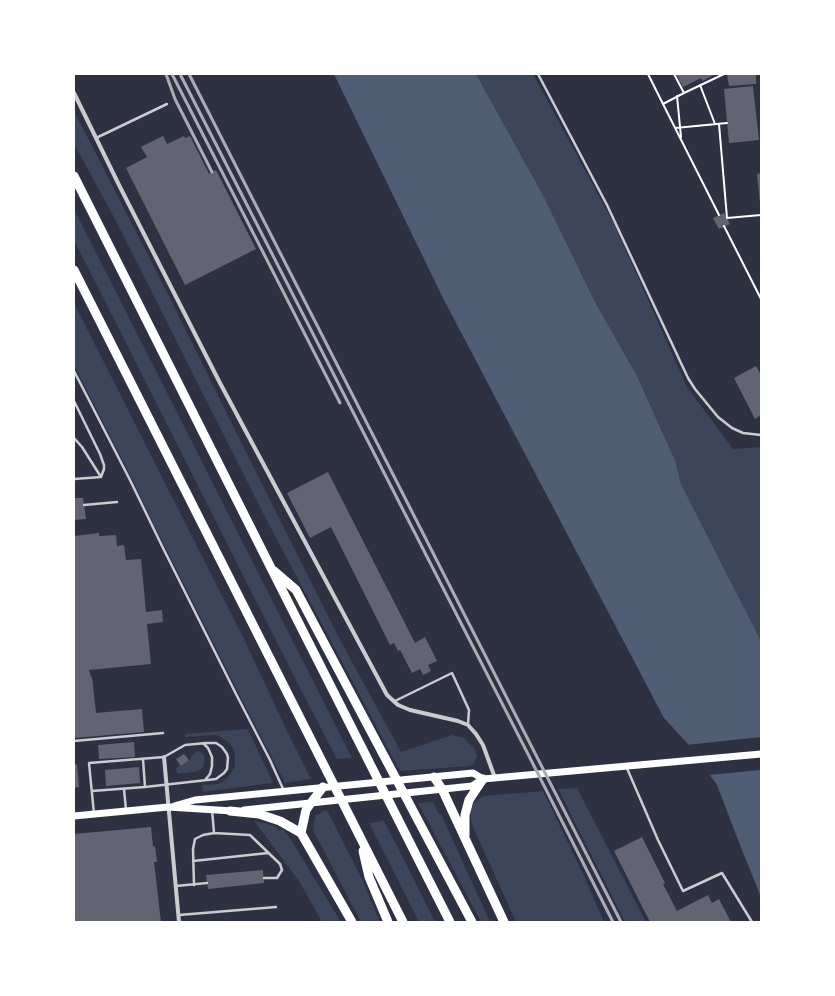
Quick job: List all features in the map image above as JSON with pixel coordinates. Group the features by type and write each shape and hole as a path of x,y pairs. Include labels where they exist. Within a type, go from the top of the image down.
{"highway":[{"path":"74,176 450,922"},
{"path":"74,270 356,827 369,877 388,922"},
{"path":"271,568 296,590 472,922"},
{"path":"434,777 442,790 504,922"},
{"path":"465,838 465,815 469,800 483,779"},
{"path":"301,833 306,810 323,788"},
{"path":"230,811 259,814 280,822 301,833 352,922"},
{"path":"360,838 403,922"}],"main road":[{"path":"168,807 230,811 442,790 472,786 483,779 761,754"},
{"path":"74,816 168,807 195,800 473,773 483,779"}],"street":[{"path":"74,93 120,187 224,390 387,695 398,705 410,710 458,721 468,725 483,745 495,778"},
{"path":"164,757 179,922"}],"lane":[{"path":"538,74 607,205 688,378 718,417 732,428 743,433 761,435"},
{"path":"96,138 167,104"},
{"path":"74,371 130,480 270,760 284,791"},
{"path":"74,401 100,454 104,469 101,476"},
{"path":"74,438 82,447 101,476"},
{"path":"74,479 101,476"},
{"path":"84,505 117,502"},
{"path":"394,702 452,673 469,710 468,725"},
{"path":"74,741 163,734"},
{"path":"203,743 208,748 212,757 210,774 205,781"},
{"path":"92,791 216,779 227,769 228,758 225,750 220,745 216,743 203,743 185,745 164,757 89,763 94,814"},
{"path":"143,758 145,787"},
{"path":"626,766 658,840 683,891 722,873 752,922"},
{"path":"124,789 126,811"},
{"path":"212,810 214,833"},
{"path":"194,885 192,849 195,839 203,835 214,833 250,835 280,864 282,870 277,878 264,878"},
{"path":"193,861 268,853"},
{"path":"176,886 207,883"},
{"path":"179,914 276,907"}],"path":[{"path":"648,74 719,215"},
{"path":"674,74 684,93"},
{"path":"663,104 724,74"},
{"path":"700,85 715,124"},
{"path":"677,96 681,139"},
{"path":"675,128 727,123"},
{"path":"719,124 727,218 761,215"},
{"path":"724,226 761,298"}],"shaded area":[{"path":"334,74 476,74 544,197 594,300 636,374 675,460 681,484 761,641 761,897 717,785 688,744 664,718 444,300"},
{"path":"476,74 533,74 614,224 687,387 733,449 761,447 761,641 681,484 675,460 636,374 594,300 544,197"},
{"path":"74,111 164,286 338,636 401,752 452,735 464,738 475,749 477,757 470,766 400,771 264,515 116,221 74,144"},
{"path":"74,209 352,758 337,759 304,696 74,240"},
{"path":"74,303 245,641 311,779 285,783 74,365"},
{"path":"248,729 273,783 203,792 202,785 217,784 222,782 230,775 235,766 234,750 226,740 217,735 185,737 185,734"},
{"path":"198,751 203,754 205,759 202,769 194,772 177,774 176,768 191,759 194,753"},
{"path":"577,788 646,922 625,922 558,789"},
{"path":"543,791 585,878 604,922 516,922 473,827 471,820 471,807 483,796"},
{"path":"433,802 439,814 441,814 490,922 481,922 418,803"},
{"path":"327,810 363,881 380,922 361,922 314,832 313,826 316,814 318,815"},
{"path":"254,821 276,827 280,831 282,829 288,835 341,922 322,922 299,881"},
{"path":"384,821 435,922 419,922 369,823"}],"pier":[{"path":"761,737 761,770 708,775 686,745"}],"building":[{"path":"676,74 716,74 702,81 701,78 683,87"},
{"path":"727,74 756,74 756,84 729,86"},
{"path":"753,86 759,140 729,143 724,89"},
{"path":"163,136 167,144 184,136 185,138 190,136 209,174 216,170 256,249 185,285 126,168 147,157 141,147"},
{"path":"761,173 761,203 760,203 757,174"},
{"path":"724,213 730,224 719,229 713,218"},
{"path":"756,366 761,375 761,415 755,419 734,378"},
{"path":"328,472 415,643 425,637 437,661 428,665 431,671 423,675 420,669 412,673 400,650 398,651 394,643 390,645 331,527 310,538 287,493"},
{"path":"74,498 83,498 86,519 74,520"},
{"path":"99,533 99,536 116,535 117,546 124,545 126,560 141,559 146,612 162,610 163,622 147,624 151,664 89,670 92,677 96,713 142,709 144,732 74,738 74,536"},
{"path":"134,742 135,757 99,759 98,745"},
{"path":"184,754 189,760 181,766 176,759"},
{"path":"77,764 79,787 74,788 74,765"},
{"path":"139,767 140,783 106,786 105,770"},
{"path":"151,827 153,847 155,846 157,862 154,862 161,922 74,922 74,834"},
{"path":"642,837 677,911 708,895 712,903 719,899 731,922 650,922 614,851"},
{"path":"263,870 264,883 208,889 206,875"}],"railway":[{"path":"166,74 175,99 212,172"},
{"path":"172,74 340,403"},
{"path":"180,74 613,922"},
{"path":"189,74 621,922"}]}
